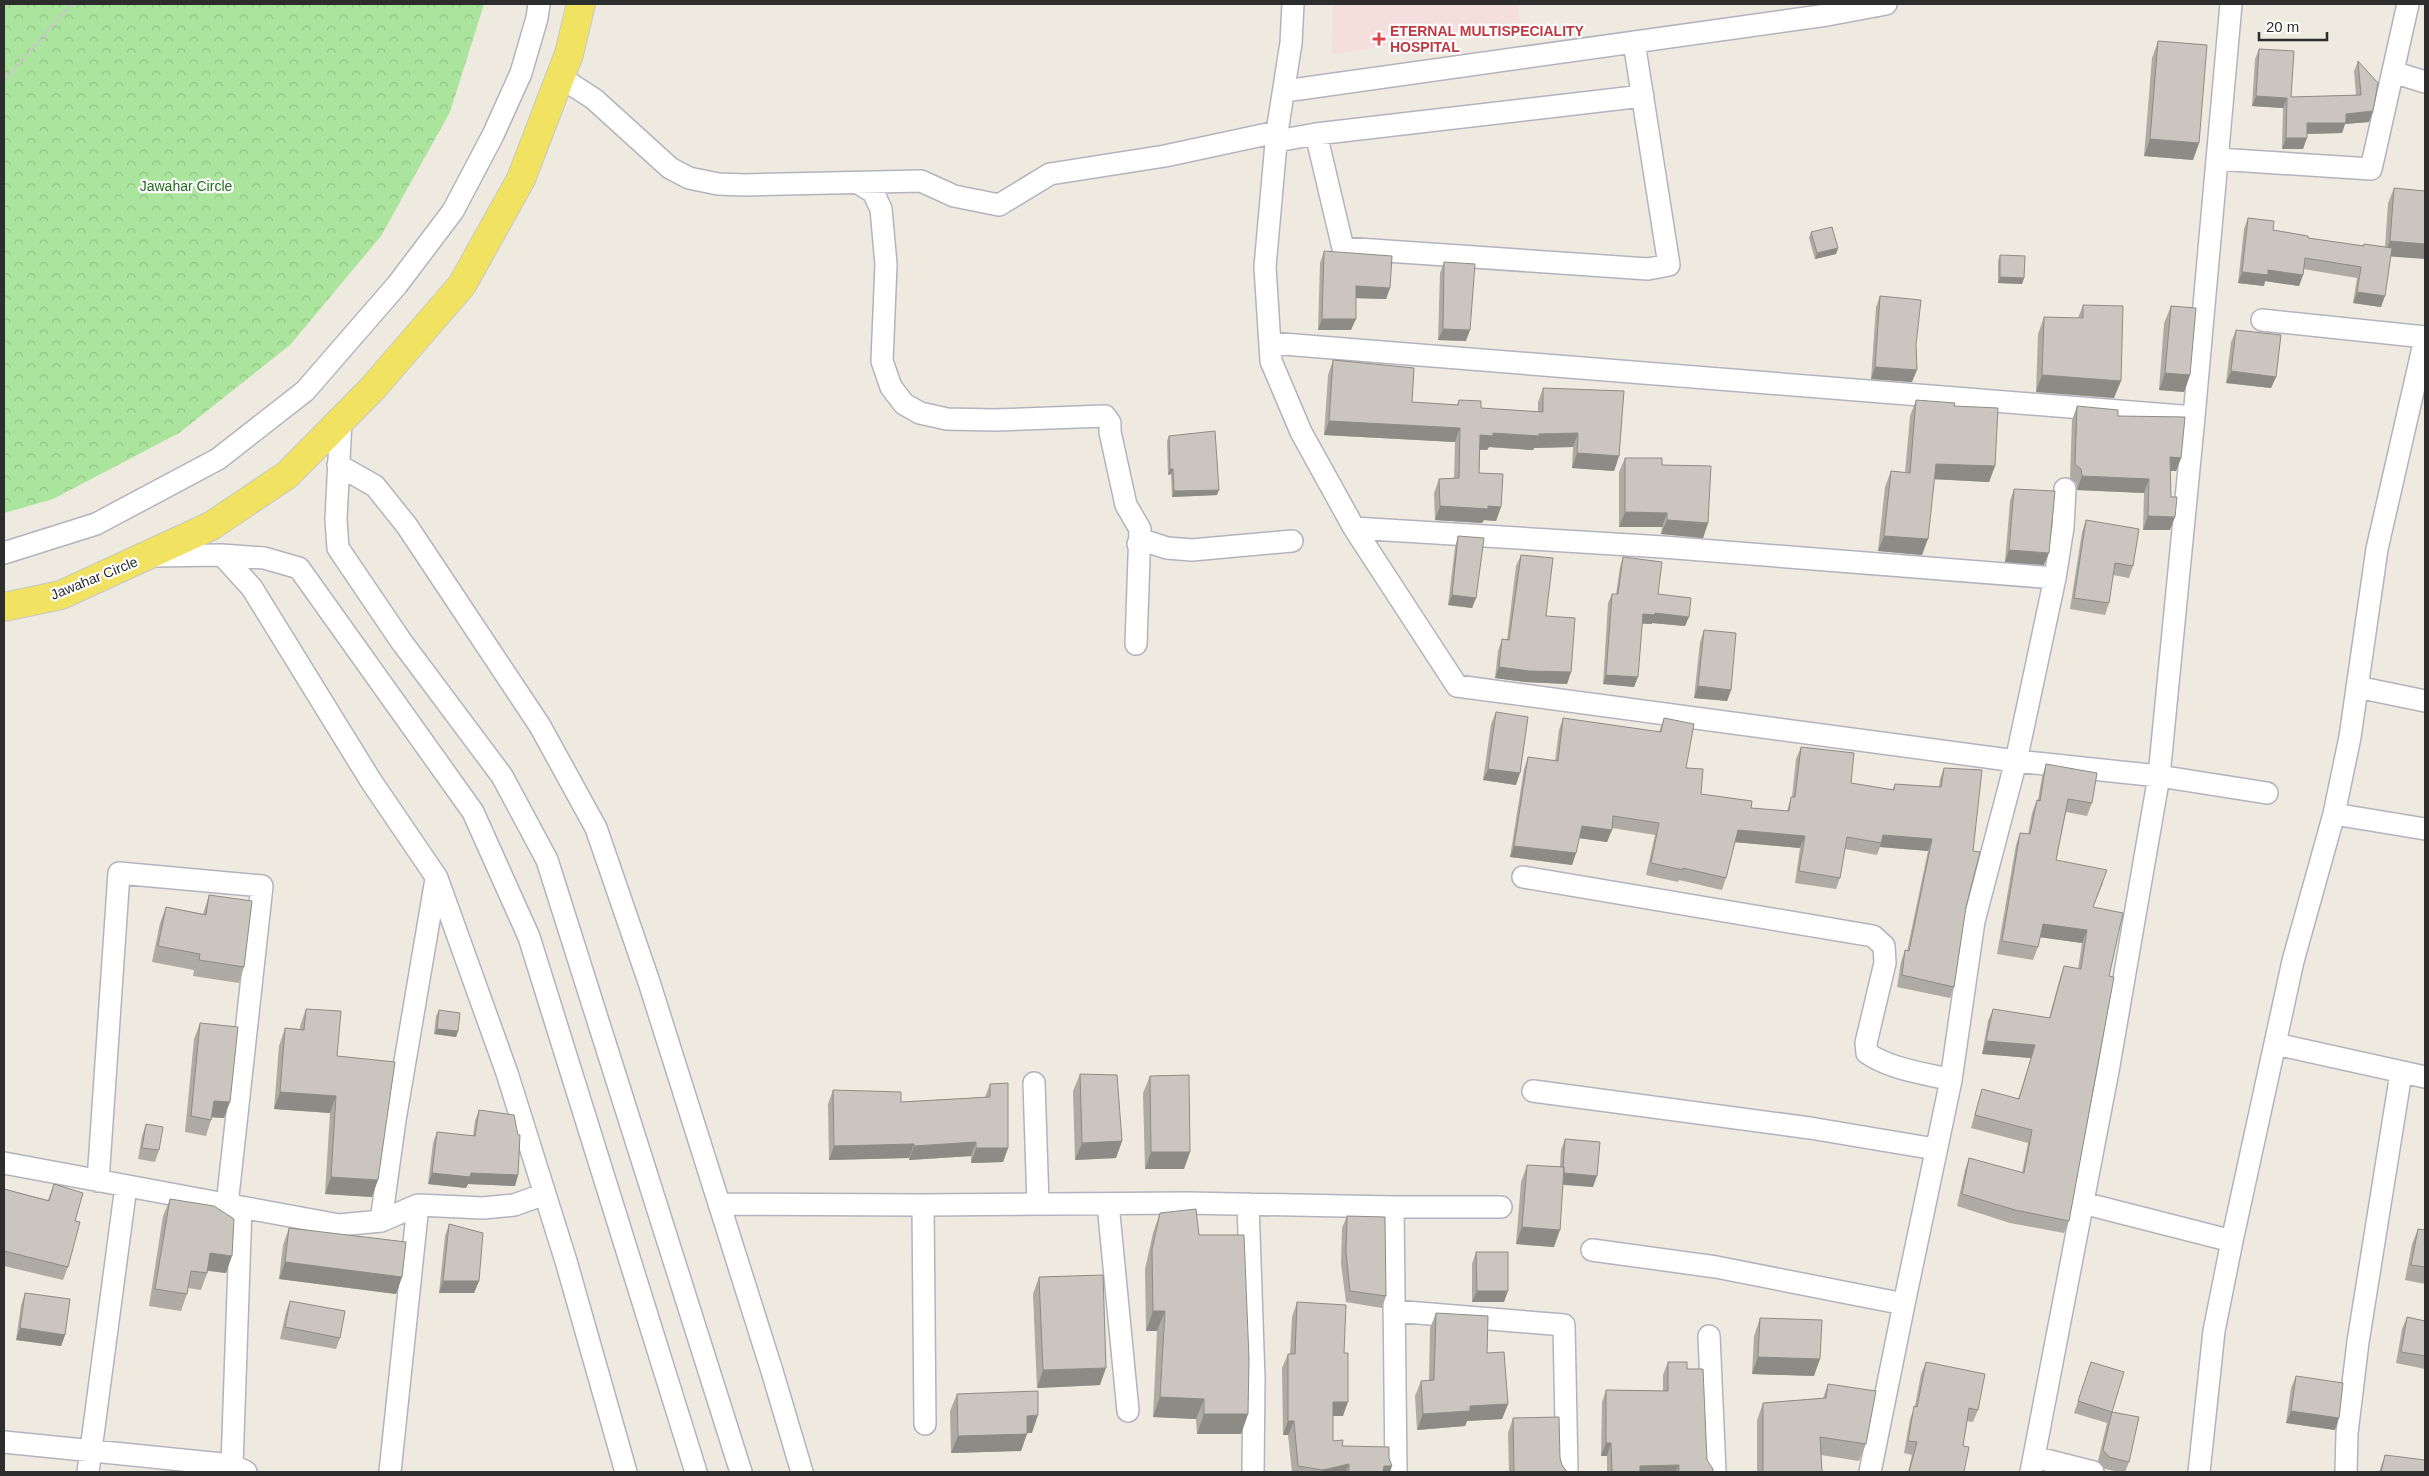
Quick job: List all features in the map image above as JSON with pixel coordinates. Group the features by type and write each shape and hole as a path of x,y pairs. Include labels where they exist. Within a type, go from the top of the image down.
{"main road":[{"name":"Jawahar Circle","path":"4,607 61,595 211,526 279,480 372,389 462,285 521,179 569,54 581,4"}],"street":[{"path":"4,553 96,524 209,464 305,391 397,285 453,211 521,73 537,18 539,4"},
{"path":"1293,4 1291,43 1277,137 1265,266 1271,360 1301,432 1354,528 1457,686 2016,761 2159,776 2267,793"},
{"path":"1285,91 1634,42 1886,4"},
{"path":"2093,1472 2032,1465 2127,968 2159,776 2194,417 2231,4"},
{"path":"2217,159 2371,169 2408,4"},
{"path":"1316,134 1343,248 1648,269 1669,265 1634,42"},
{"path":"2393,72 2425,82"},
{"path":"560,77 594,98 653,154 670,168 689,178 718,184 745,186 921,181 954,196 999,205 1050,174 1277,137 1643,96"},
{"path":"858,183 873,192 881,209 886,264 882,361 891,387 904,404 920,413 947,419 995,420 1105,416 1110,423 1110,432 1126,505 1140,528 1136,644"},
{"path":"2199,1472 2214,1331 2293,961 2334,814 2350,737 2377,549 2425,338 2262,320"},
{"path":"1270,343 2194,417"},
{"path":"341,420 336,518 338,548 401,641 502,776 546,860 741,1472"},
{"path":"338,465 376,486 407,526 540,726 596,828 648,982 772,1371 802,1472"},
{"path":"1870,1472 1935,1149 1951,1080 1974,921 2016,761 2055,578 2063,527 2065,489"},
{"path":"1354,528 1663,547 2055,578"},
{"path":"1138,544 1142,540 1167,548 1192,550 1292,541"},
{"path":"222,555 252,588 371,781 437,878 507,1073 545,1194 626,1472"},
{"path":"147,556 222,555 264,558 300,568 473,812 528,937 696,1472"},
{"path":"2357,687 2425,702"},
{"path":"2334,814 2425,829"},
{"path":"4,1442 89,1462 239,1469 234,1206 262,886 119,874 98,1181"},
{"path":"1524,877 1873,936 1884,946 1885,963 1866,1043 1867,1053 1875,1059 1951,1080"},
{"path":"382,1221 395,1120 437,878"},
{"path":"2276,1044 2425,1077"},
{"path":"2346,1472 2347,1433 2358,1342 2401,1073"},
{"path":"1034,1083 1038,1204"},
{"path":"1533,1091 1810,1128 1935,1149"},
{"path":"4,1163 339,1226 382,1221 418,1205 482,1208 514,1205 545,1194"},
{"path":"89,1462 126,1186"},
{"path":"2083,1203 2232,1241"},
{"path":"719,1204 1248,1204 1501,1207"},
{"path":"1108,1204 1128,1411"},
{"path":"1248,1204 1254,1379 1253,1472"},
{"path":"390,1472 418,1205"},
{"path":"923,1205 925,1424"},
{"path":"1393,1207 1396,1472"},
{"path":"1592,1250 1716,1267 1904,1304"},
{"path":"1394,1311 1564,1326 1567,1472"},
{"path":"1709,1336 1715,1472"}],"path":[{"path":"4,81 71,4"}],"shaded area":[{"name":"ETERNAL MULTISPECIALITY HOSPITAL","path":"1333,4 1518,4 1520,23 1332,55"}],"green space":[{"name":"Jawahar Circle","path":"4,4 484,4 450,112 381,236 290,345 179,433 53,499 4,513"}],"building":[{"path":"2158,41 2207,45 2199,143 2150,139"},
{"path":"2259,49 2294,51 2291,97 2361,95 2358,61 2378,83 2373,111 2346,114 2346,123 2307,123 2307,138 2286,138 2287,98 2256,96"},
{"path":"2394,188 2425,191 2425,244 2390,241"},
{"path":"2248,218 2274,221 2273,230 2308,236 2308,238 2392,248 2385,296 2357,292 2361,267 2305,258 2303,275 2268,270 2268,275 2242,272"},
{"path":"1832,227 1838,248 1817,253 1811,232"},
{"path":"1324,251 1392,256 1390,288 1356,286 1356,319 1322,319"},
{"path":"2000,255 2025,256 2024,278 2000,277"},
{"path":"1444,262 1475,264 1470,330 1443,329"},
{"path":"1880,296 1921,300 1916,345 1917,370 1875,367"},
{"path":"2083,305 2123,306 2121,381 2042,375 2044,317 2083,318"},
{"path":"2171,306 2196,308 2190,375 2165,373"},
{"path":"2236,330 2281,335 2276,377 2231,371"},
{"path":"1333,360 1414,368 1412,402 1458,405 1459,400 1481,401 1481,408 1543,412 1543,388 1624,391 1619,456 1577,453 1578,433 1539,434 1539,436 1493,433 1493,436 1480,435 1479,473 1503,474 1501,507 1488,506 1488,509 1440,506 1439,479 1459,478 1460,428 1329,421"},
{"path":"1916,400 1955,403 1954,406 1998,408 1995,466 1936,464 1928,539 1884,536 1891,471 1910,473"},
{"path":"2077,406 2118,410 2118,416 2185,417 2181,458 2170,457 2171,497 2177,497 2175,517 2148,516 2149,479 2082,476 2081,469 2075,464"},
{"path":"1215,431 1219,490 1174,491 1173,469 1170,469 1169,436"},
{"path":"1625,458 1662,458 1662,465 1711,466 1708,523 1667,520 1667,513 1625,512"},
{"path":"2014,489 2055,491 2049,553 2009,550"},
{"path":"2086,520 2139,529 2133,566 2115,563 2109,603 2074,598"},
{"path":"1458,536 1484,538 1476,598 1452,595"},
{"path":"1521,555 1553,558 1546,616 1575,618 1571,672 1529,671 1499,667 1502,639 1509,640"},
{"path":"1623,557 1662,562 1658,594 1691,598 1689,617 1655,613 1655,615 1643,614 1638,677 1606,675 1612,594 1618,594"},
{"path":"1704,630 1736,633 1731,690 1698,686"},
{"path":"1496,712 1528,717 1520,773 1488,769"},
{"path":"1563,718 1661,732 1664,718 1694,724 1686,768 1703,769 1701,794 1752,801 1751,808 1789,811 1791,797 1795,797 1801,747 1854,753 1851,783 1894,790 1895,784 1941,787 1944,768 1982,770 1973,851 1980,852 1966,907 1954,987 1902,975 1905,950 1909,951 1932,839 1883,835 1881,843 1847,837 1840,878 1799,871 1805,836 1738,830 1726,878 1651,863 1659,823 1613,816 1612,830 1582,826 1576,853 1514,846 1528,757 1558,761"},
{"path":"2046,764 2097,773 2092,803 2068,799 2056,860 2107,870 2093,907 2123,913 2109,976 2114,977 2069,1221 2015,1210 1962,1194 1969,1158 2024,1173 2032,1130 1975,1115 1982,1089 2019,1099 2035,1045 1986,1041 1993,1009 2050,1018 2064,966 2081,969 2087,930 2043,924 2038,947 2002,941 2020,833 2030,834 2037,800 2040,801"},
{"path":"209,895 252,901 244,967 199,960 200,954 158,946 166,907 206,915"},
{"path":"306,1009 341,1011 337,1056 395,1062 378,1180 331,1177 336,1096 280,1092 285,1028 304,1030"},
{"path":"439,1010 460,1013 458,1031 437,1029"},
{"path":"200,1023 238,1027 230,1102 214,1101 211,1120 191,1116"},
{"path":"1080,1074 1117,1075 1122,1141 1082,1143"},
{"path":"1189,1075 1190,1152 1151,1152 1150,1076"},
{"path":"1008,1083 1008,1148 976,1148 976,1142 914,1146 914,1144 834,1146 833,1090 901,1092 901,1102 990,1097 990,1084"},
{"path":"479,1110 514,1115 518,1135 520,1135 518,1175 471,1173 470,1177 432,1173 437,1132 475,1136"},
{"path":"146,1124 163,1127 159,1150 142,1148"},
{"path":"1565,1139 1600,1142 1597,1176 1564,1173"},
{"path":"1527,1165 1564,1167 1560,1230 1522,1227"},
{"path":"54,1184 83,1193 75,1221 80,1222 68,1267 4,1251 4,1189 49,1201"},
{"path":"170,1199 214,1206 234,1219 232,1256 210,1253 207,1273 191,1271 187,1294 155,1289"},
{"path":"1196,1209 1199,1235 1244,1235 1249,1359 1248,1414 1204,1414 1204,1399 1160,1397 1165,1311 1153,1311 1152,1249 1160,1213"},
{"path":"1347,1216 1385,1217 1386,1296 1350,1291 1346,1252"},
{"path":"449,1224 483,1233 479,1281 443,1281"},
{"path":"289,1228 406,1242 402,1277 285,1262"},
{"path":"2418,1229 2425,1230 2425,1267 2411,1265"},
{"path":"1476,1252 1508,1252 1508,1291 1477,1291"},
{"path":"1103,1275 1106,1368 1043,1370 1039,1277"},
{"path":"25,1293 70,1299 65,1335 20,1328"},
{"path":"290,1301 345,1311 340,1338 285,1327"},
{"path":"1297,1302 1346,1305 1344,1353 1348,1353 1348,1402 1333,1402 1333,1441 1343,1440 1342,1446 1389,1447 1389,1458 1392,1466 1384,1466 1383,1472 1349,1472 1349,1464 1323,1470 1298,1466 1294,1421 1288,1421 1288,1354 1295,1354"},
{"path":"1436,1313 1488,1316 1487,1353 1504,1352 1508,1404 1470,1406 1470,1411 1423,1414 1421,1381 1434,1380"},
{"path":"2407,1317 2425,1321 2425,1356 2401,1352"},
{"path":"1760,1318 1822,1320 1820,1359 1758,1357"},
{"path":"1668,1362 1687,1362 1687,1369 1703,1369 1707,1460 1713,1472 1679,1472 1679,1465 1640,1466 1640,1472 1612,1472 1611,1443 1606,1443 1606,1390 1668,1391"},
{"path":"1926,1362 1985,1374 1978,1410 1969,1408 1963,1446 1969,1447 1964,1472 1909,1472 1917,1442 1908,1441 1914,1406 1917,1407"},
{"path":"2091,1362 2124,1372 2112,1412 2078,1401"},
{"path":"2296,1376 2343,1383 2339,1418 2291,1411"},
{"path":"1828,1384 1876,1391 1866,1444 1820,1437 1822,1472 1763,1472 1763,1403 1826,1398"},
{"path":"1038,1391 1038,1415 1027,1416 1027,1434 958,1436 957,1394"},
{"path":"2112,1412 2139,1417 2129,1462 2109,1457 2103,1450"},
{"path":"1559,1417 1560,1458 1567,1472 1514,1472 1513,1418"},
{"path":"2385,1455 2425,1460 2425,1472 2381,1472"}],"place":[{"name":"ETERNAL MULTISPECIALITY HOSPITAL","path":"1379,39"}]}
